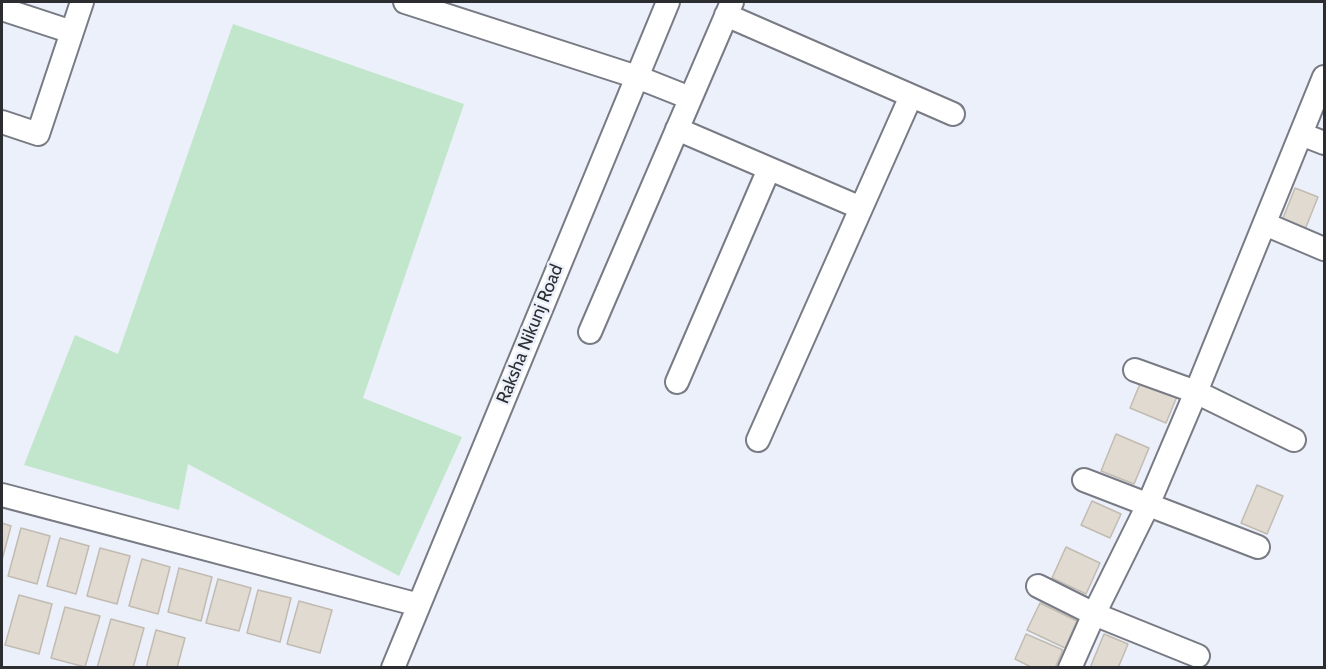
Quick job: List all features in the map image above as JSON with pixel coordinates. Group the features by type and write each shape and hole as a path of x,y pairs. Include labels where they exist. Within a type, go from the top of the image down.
{"street":[{"path":"2,122 38,134 82,2"},
{"path":"405,2 637,77 690,98"},
{"name":"Raksha Nikunj Road","path":"393,668 668,2"},
{"path":"590,332 729,8 953,114"},
{"path":"2,9 72,32"},
{"path":"1070,668 1094,614 1149,505 1324,77"},
{"path":"758,440 911,96"},
{"path":"677,129 861,208"},
{"path":"1301,134 1324,143"},
{"path":"677,382 770,169"},
{"path":"1265,224 1324,249"},
{"path":"1135,370 1196,392 1294,440"},
{"path":"1084,480 1258,547"},
{"path":"2,495 419,605"},
{"path":"1038,586 1094,614 1198,656"}],"green space":[{"path":"233,24 464,104 363,398 462,437 399,576 188,464 179,510 24,465 75,335 118,354"}],"building":[{"path":"1295,188 1318,197 1304,232 1281,223"},
{"path":"1142,379 1178,394 1166,423 1130,408"},
{"path":"1116,434 1149,448 1134,484 1101,471"},
{"path":"1257,485 1283,496 1267,534 1241,523"},
{"path":"1092,501 1121,514 1110,538 1081,525"},
{"path":"2,523 11,526 2,560"},
{"path":"21,528 50,536 37,584 8,576"},
{"path":"60,538 89,546 76,594 47,586"},
{"path":"1066,547 1100,563 1086,594 1052,578"},
{"path":"100,548 130,556 117,604 87,596"},
{"path":"142,559 170,567 158,614 129,606"},
{"path":"179,568 212,577 201,621 168,612"},
{"path":"218,579 251,588 239,631 206,623"},
{"path":"258,590 291,598 280,642 247,633"},
{"path":"19,595 52,604 39,654 5,645"},
{"path":"299,601 332,610 320,653 287,644"},
{"path":"1040,603 1077,621 1065,648 1027,630"},
{"path":"65,607 100,616 85,667 51,658"},
{"path":"111,619 144,628 133,668 97,668"},
{"path":"156,630 185,638 177,668 146,668"},
{"path":"1026,634 1063,650 1055,668 1033,668 1015,659"},
{"path":"1104,634 1128,644 1118,668 1090,668"}]}
